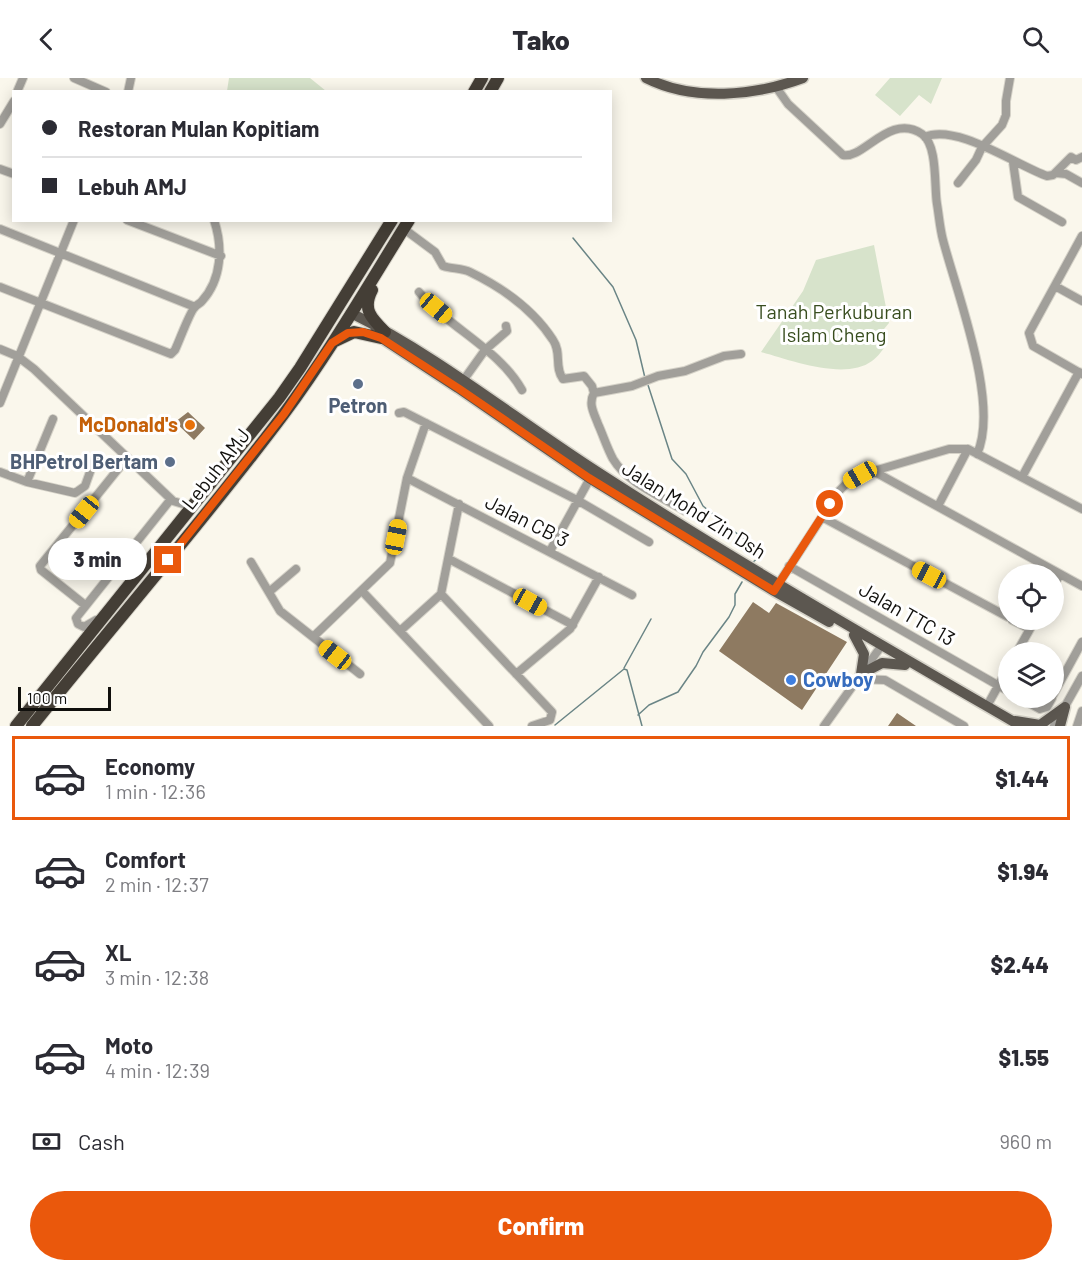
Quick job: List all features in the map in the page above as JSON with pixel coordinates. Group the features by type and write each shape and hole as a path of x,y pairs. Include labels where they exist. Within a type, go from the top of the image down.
{"highway":[{"name":"Lebuh AMJ","path":"16,726 279,398 391,222"},
{"name":"Lebuh AMJ","path":"32,726 206,514 284,414 332,343 406,225"},
{"path":"383,335 369,315 366,303 384,261"},
{"path":"279,398 290,391 335,322 342,315 351,313 349,299 363,275 366,262"},
{"path":"332,343 354,332 383,335"}],"main road":[{"path":"646,78 667,87 714,94 776,87 803,78"},
{"name":"Jalan Mohd Zin Dsh","path":"351,313 461,384 592,474 854,635 880,647 904,664 1014,724"},
{"name":"Jalan Mohd Zin Dsh","path":"776,587 987,706 1014,724"},
{"path":"854,635 864,654 860,676"},
{"path":"860,676 882,663 904,664"},
{"path":"1014,724 1040,725 1065,707"},
{"path":"1060,726 1065,707"}],"street":[{"path":"74,78 101,90"},
{"path":"655,78 667,87"},
{"path":"958,183 976,160 982,147 1002,125 1006,115 1010,78"},
{"path":"776,87 788,104 843,155 855,154 882,135 893,131 914,130 925,137 935,166 936,195 942,237 984,392 984,429 977,454"},
{"path":"0,124 12,112"},
{"path":"925,137 940,133 965,139 1047,176 1056,173 1066,174 1082,183"},
{"path":"1056,173 1071,157 1076,159 1082,157"},
{"path":"1013,162 1018,197 1062,222"},
{"path":"0,403 73,222"},
{"path":"132,222 222,256"},
{"path":"0,287 171,354 195,307 208,293 222,256 220,238 215,222"},
{"path":"406,225 435,252 443,266 470,273 502,290 530,310 556,346 559,360 557,368 563,379 584,376 592,386 594,393 591,402 592,410 613,458 620,468 638,483 685,511"},
{"path":"0,229 195,307"},
{"path":"1022,477 1081,373 1033,346 1029,340 1029,333 1082,236"},
{"path":"1055,286 1082,301"},
{"path":"419,292 516,379 522,390"},
{"path":"461,384 485,350 507,331 506,326"},
{"path":"0,349 18,356 34,369 171,500 176,511 175,529"},
{"path":"594,393 632,386 658,376 685,371 724,356 741,354"},
{"path":"399,413 404,412 577,500 650,542"},
{"path":"27,482 53,418"},
{"path":"313,637 386,567 392,556 407,478 426,423"},
{"path":"776,587 839,491 849,482 860,475 949,449 968,449 1081,506"},
{"path":"938,506 968,449"},
{"path":"0,472 27,482 75,493 85,486 95,458"},
{"path":"85,605 41,570 40,566 127,458"},
{"path":"875,472 1042,564"},
{"path":"550,551 592,474"},
{"name":"Jalan CB 3","path":"407,478 632,595"},
{"path":"171,500 193,507"},
{"path":"102,619 87,626 78,624 76,618 171,500"},
{"path":"400,631 441,594 459,504"},
{"path":"822,517 998,612"},
{"path":"449,559 573,625"},
{"path":"250,562 280,611 360,674"},
{"name":"Jalan TTC 13","path":"789,566 998,686"},
{"path":"269,592 296,569"},
{"path":"1064,576 1082,586"},
{"path":"516,674 573,625 599,577"},
{"path":"362,591 489,726"},
{"path":"441,594 553,714 550,720 532,726"},
{"path":"1064,674 1082,642"},
{"path":"824,726 880,647"},
{"path":"860,676 885,680 964,726"},
{"path":"1054,726 1082,676"},
{"path":"987,706 998,686"},
{"path":"1077,726 1082,711"}],"green space":[{"path":"229,78 310,78 325,90 227,90"},
{"path":"890,78 942,78 931,104 919,95 900,116 875,95"},
{"name":"Tanah Perkuburan Islam Cheng","path":"874,245 889,323 879,335 888,343 872,361 861,367 833,369 802,364 761,352 803,291 816,260"}],"building":[{"name":"McDonald's","path":"188,412 205,428 194,440 175,422"},
{"name":"Cowboy","path":"753,602 769,613 776,603 847,642 802,710 719,651"},
{"path":"897,713 916,726 888,726"}],"waterway":[{"path":"573,238 613,287 636,340 645,378"},
{"path":"648,385 672,459 686,474 703,506 756,549 757,559 753,562"},
{"path":"638,715 649,705 678,692 703,652 729,617 735,605 735,594 742,582"},
{"path":"624,668 651,619"},
{"path":"555,725 624,669 627,670 642,726"}],"place":[{"name":"Petron","path":"358,384"},
{"name":"McDonald's","path":"190,425"},
{"name":"BHPetrol Bertam","path":"170,462"},
{"name":"Cowboy","path":"791,680"}],"route":[{"path":"168,560 284,414 332,343 341,336 354,332 363,332 381,338 589,478 774,591 830,504"}]}
